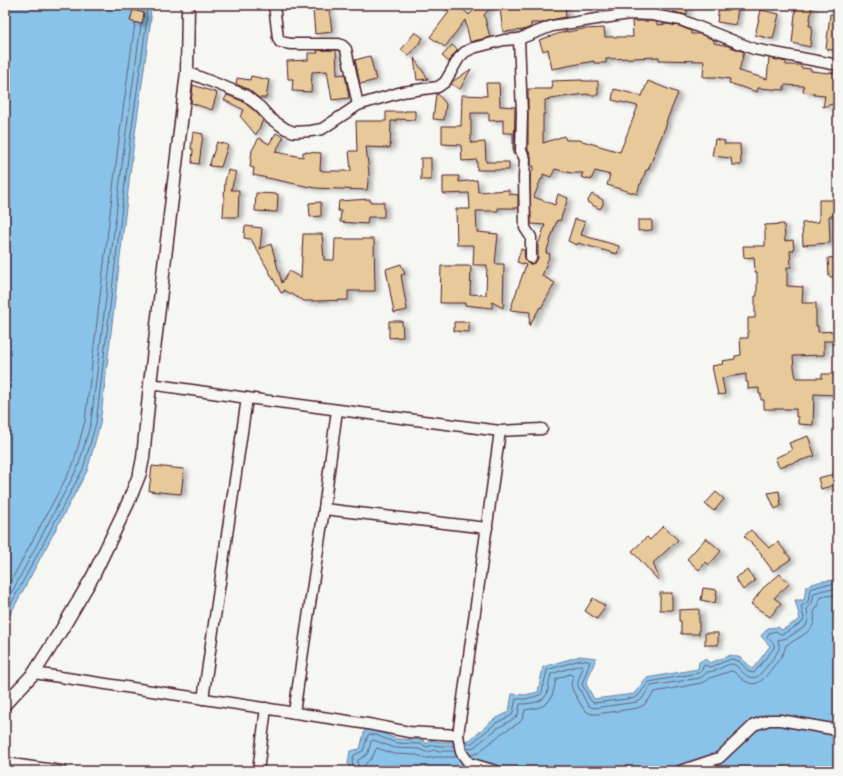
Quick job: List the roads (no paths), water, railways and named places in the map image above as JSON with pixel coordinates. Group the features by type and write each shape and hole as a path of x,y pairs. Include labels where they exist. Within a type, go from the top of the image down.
{"street":[{"path":"5,704 34,673 93,576 140,473 143,458 150,384 187,72 188,5"},
{"path":"274,5 278,38 280,42 291,44 339,44 346,49 358,105"},
{"path":"187,72 245,95 260,107 271,119 286,129 294,132 322,129 358,105 402,92 438,87 445,82 464,52 473,48 504,40 519,39 552,26 629,14 652,15 681,20 754,49 838,65"},
{"path":"519,39 522,113 521,152 524,159 525,228 531,237 530,258"},
{"path":"150,384 500,431 542,429"},
{"path":"203,699 247,398"},
{"path":"294,713 337,410"},
{"path":"496,771 469,763 461,752 458,735 500,431"},
{"path":"324,509 487,528"},
{"path":"34,673 368,724 409,732 458,735"},
{"path":"258,771 266,708"},
{"path":"680,771 719,758 754,725 769,720 780,720 838,730"},
{"path":"5,763 61,771"}],"water":[{"path":"5,5 150,5 151,18 134,141 100,424 87,471 5,624"},
{"path":"838,580 838,771 347,771 350,769 348,764 350,751 360,749 365,729 377,731 397,739 423,740 427,744 430,740 452,742 470,740 493,720 509,712 512,694 525,695 538,692 543,667 580,656 596,658 586,684 594,699 634,694 646,678 698,669 699,662 705,659 710,663 731,655 741,658 753,669 770,646 761,636 768,628 778,627 782,630 800,619 795,600 804,600 806,586 822,581"}]}
